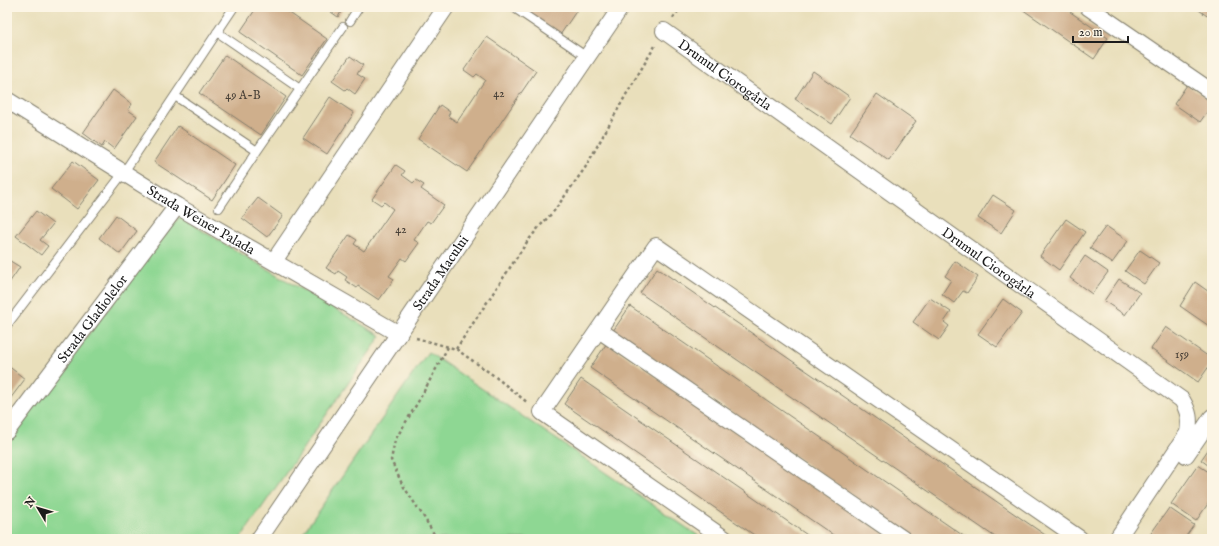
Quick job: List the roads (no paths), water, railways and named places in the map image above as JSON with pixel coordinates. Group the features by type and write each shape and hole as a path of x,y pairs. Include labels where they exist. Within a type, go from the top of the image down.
{"street":[{"path":"274,261 446,7"},
{"name":"Strada Macului","path":"259,539 620,7"},
{"path":"1088,7 1212,92"},
{"name":"Drumul Ciorogârla","path":"664,31 1182,400 1189,414 1190,423 1188,433 1116,539"},
{"name":"Strada Weiner Palada","path":"7,100 178,206 399,334"},
{"name":"Strada Gladiolelor","path":"7,431 178,206"},
{"path":"725,539 542,412 656,246 1080,539"},
{"path":"599,330 903,539"},
{"path":"1129,539 1212,417"}],"lane":[{"path":"7,325 124,172 234,7"},
{"path":"219,208 300,89 359,7"},
{"path":"513,7 587,57"},
{"path":"217,32 300,89"},
{"path":"175,96 257,151"}]}
